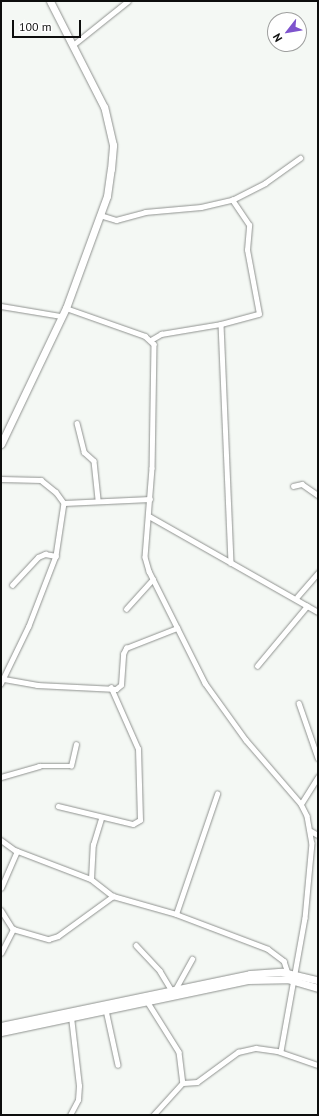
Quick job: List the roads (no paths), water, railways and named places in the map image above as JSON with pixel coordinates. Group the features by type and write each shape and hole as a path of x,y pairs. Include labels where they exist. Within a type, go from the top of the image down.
{"main road":[{"path":"1,444 66,308 100,215 111,169 110,126 92,78 50,1"},
{"path":"1,1026 250,974 293,976 318,980"},
{"path":"1,1032 248,980 293,976 318,988"}],"street":[{"path":"73,44 128,1"},
{"path":"100,215 116,220 145,212 201,207 232,200 265,183 300,158"},
{"path":"151,340 171,332 258,316 260,311 247,250 249,225 232,200"},
{"path":"1,306 61,316"},
{"path":"66,308 151,340 154,344 150,499 145,557 153,580 177,628 218,701 246,740 301,804 311,831 306,911 293,976 281,1052"},
{"path":"221,324 231,562"},
{"path":"77,423 84,452 94,461 98,500"},
{"path":"1,479 41,480 64,502 150,499"},
{"path":"293,486 302,484 318,495"},
{"path":"64,502 56,556 2,682 37,686 111,688 121,685 123,654 126,648 177,628"},
{"path":"149,516 297,597 307,606 318,612"},
{"path":"12,585 38,557 45,554 56,556"},
{"path":"297,597 318,573"},
{"path":"126,609 153,580"},
{"path":"257,666 307,606"},
{"path":"58,806 101,819 133,824 140,820 138,749 111,688"},
{"path":"299,703 318,758"},
{"path":"1,777 40,766 68,767 73,763 76,745"},
{"path":"301,804 318,777"},
{"path":"176,914 217,794"},
{"path":"91,879 92,852 101,819"},
{"path":"311,831 318,835"},
{"path":"1,840 17,851 91,879 113,896 176,914 278,955 293,976"},
{"path":"1,888 17,851"},
{"path":"1,910 13,929 32,936 49,939 58,936 113,896"},
{"path":"1,953 13,929"},
{"path":"136,945 160,971 173,989 192,959"},
{"path":"147,1001 179,1052 183,1083"},
{"path":"106,1010 118,1065"},
{"path":"70,1115 78,1100 79,1086 71,1017"},
{"path":"154,1115 183,1083 196,1082 238,1052 256,1048 281,1052 318,1065"}]}
